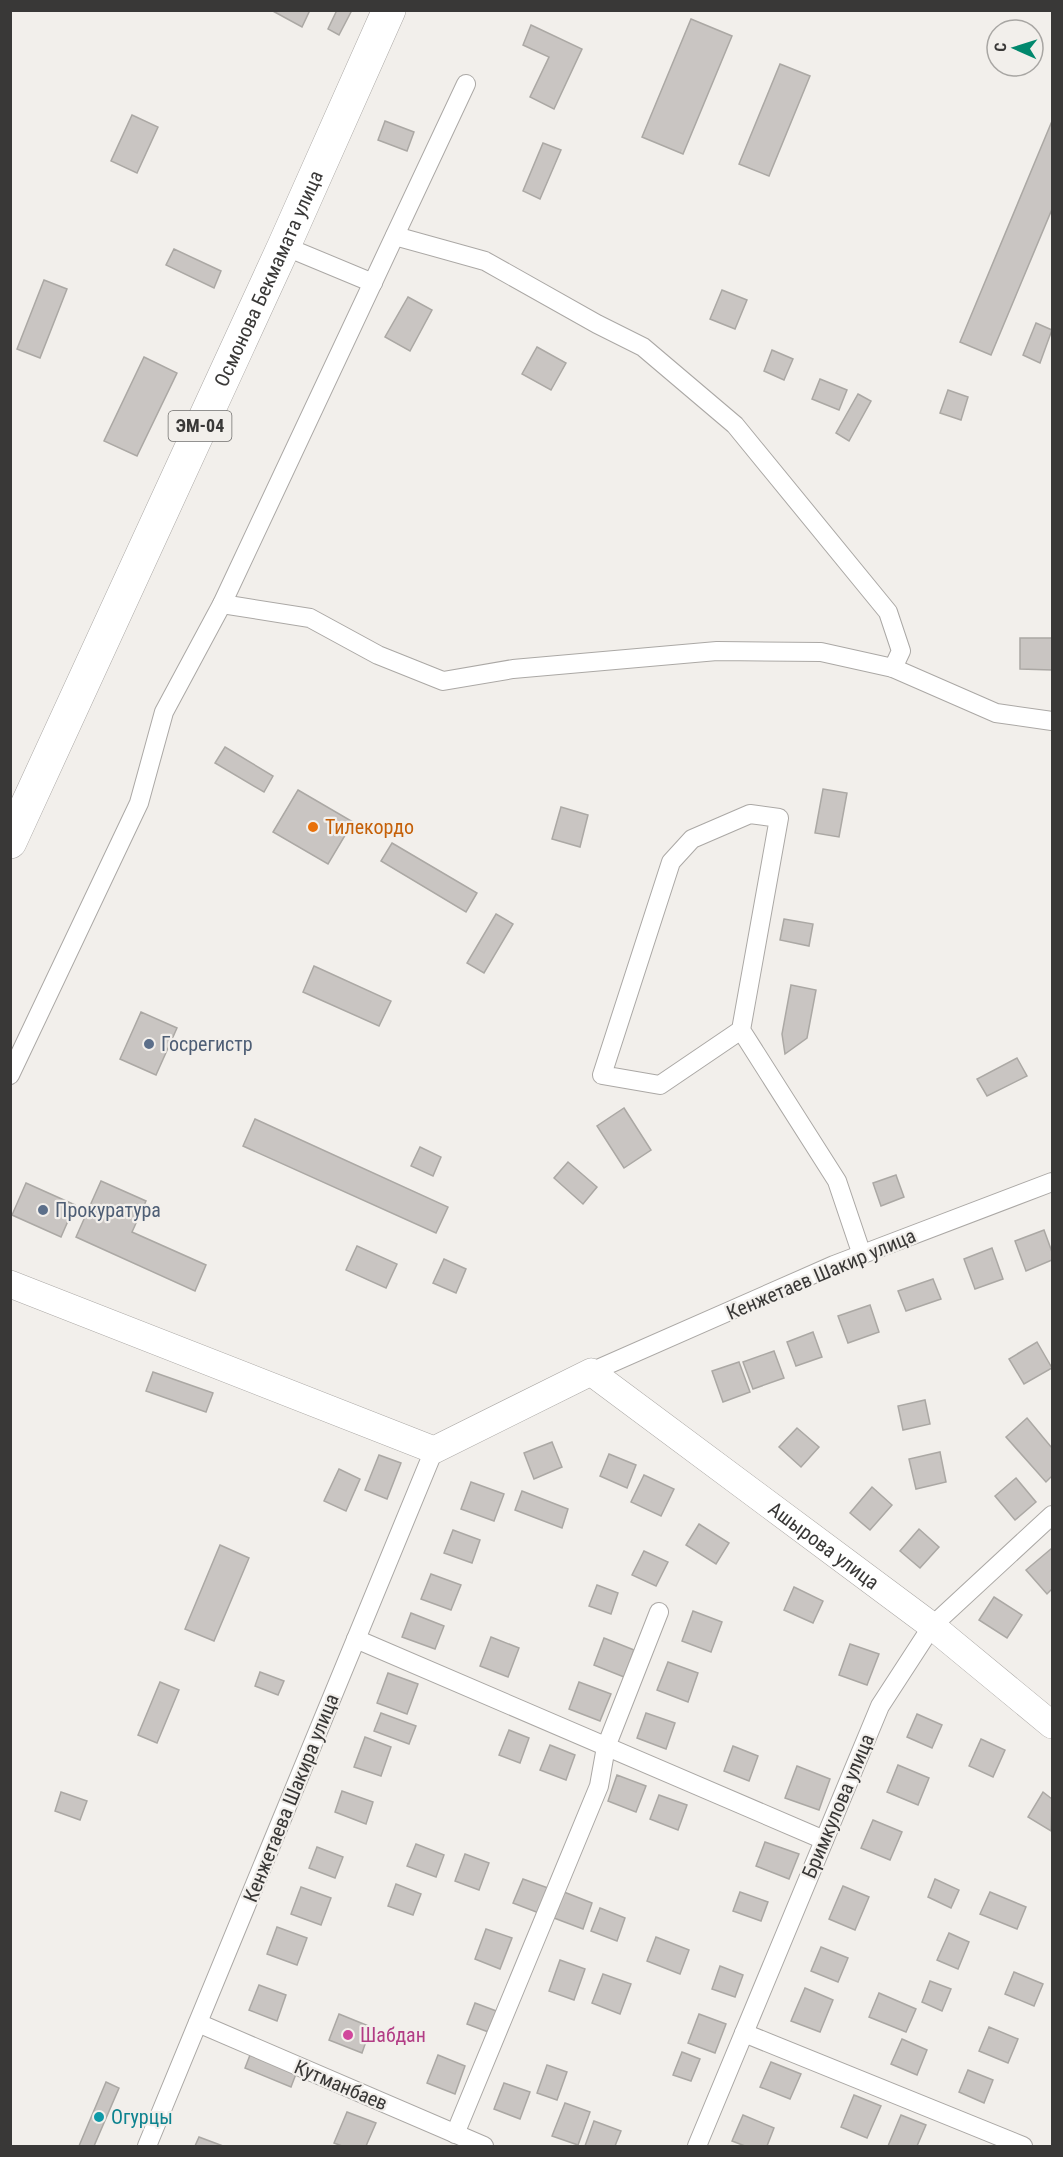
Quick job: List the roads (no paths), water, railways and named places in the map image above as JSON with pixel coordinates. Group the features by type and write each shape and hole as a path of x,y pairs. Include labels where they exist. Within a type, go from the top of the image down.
{"highway":[{"name":"Осмонова Бекмамата улица","path":"10,842 284,246 389,10"}],"street":[{"path":"10,1075 139,803 164,712 222,604 466,84"},
{"path":"395,236 485,261 597,324 644,347 735,425 888,612 901,651 894,668"},
{"path":"284,246 373,283"},
{"path":"222,604 310,618 378,655 443,681 513,669 717,651 821,652 894,668 996,713 1053,721"},
{"path":"741,1030 660,1085 602,1075 671,862 692,839 750,814 779,818 741,1030 837,1181 862,1255"},
{"name":"Кенжетаев Шакир улица","path":"591,1372 862,1255 1053,1182"},
{"path":"10,1284 434,1450 591,1372"},
{"name":"Ашырова улица","path":"591,1372 932,1626 1053,1725"},
{"name":"Кенжетаева Шакира улица","path":"147,2146 434,1450"},
{"name":"Бримкулова улица","path":"697,2146 880,1706 932,1626 1053,1515"},
{"path":"455,2134 599,1786 606,1747 659,1612"},
{"path":"356,1639 824,1840"},
{"name":"Кутманбаев","path":"198,2023 484,2146"},
{"path":"744,2033 1023,2146"}],"place":[{"name":"Тилекордо","path":"313,827"},
{"name":"Госрегистр","path":"149,1044"},
{"name":"Прокуратура","path":"43,1210"},
{"name":"Шабдан","path":"348,2035"},
{"name":"Огурцы","path":"99,2117"}]}
